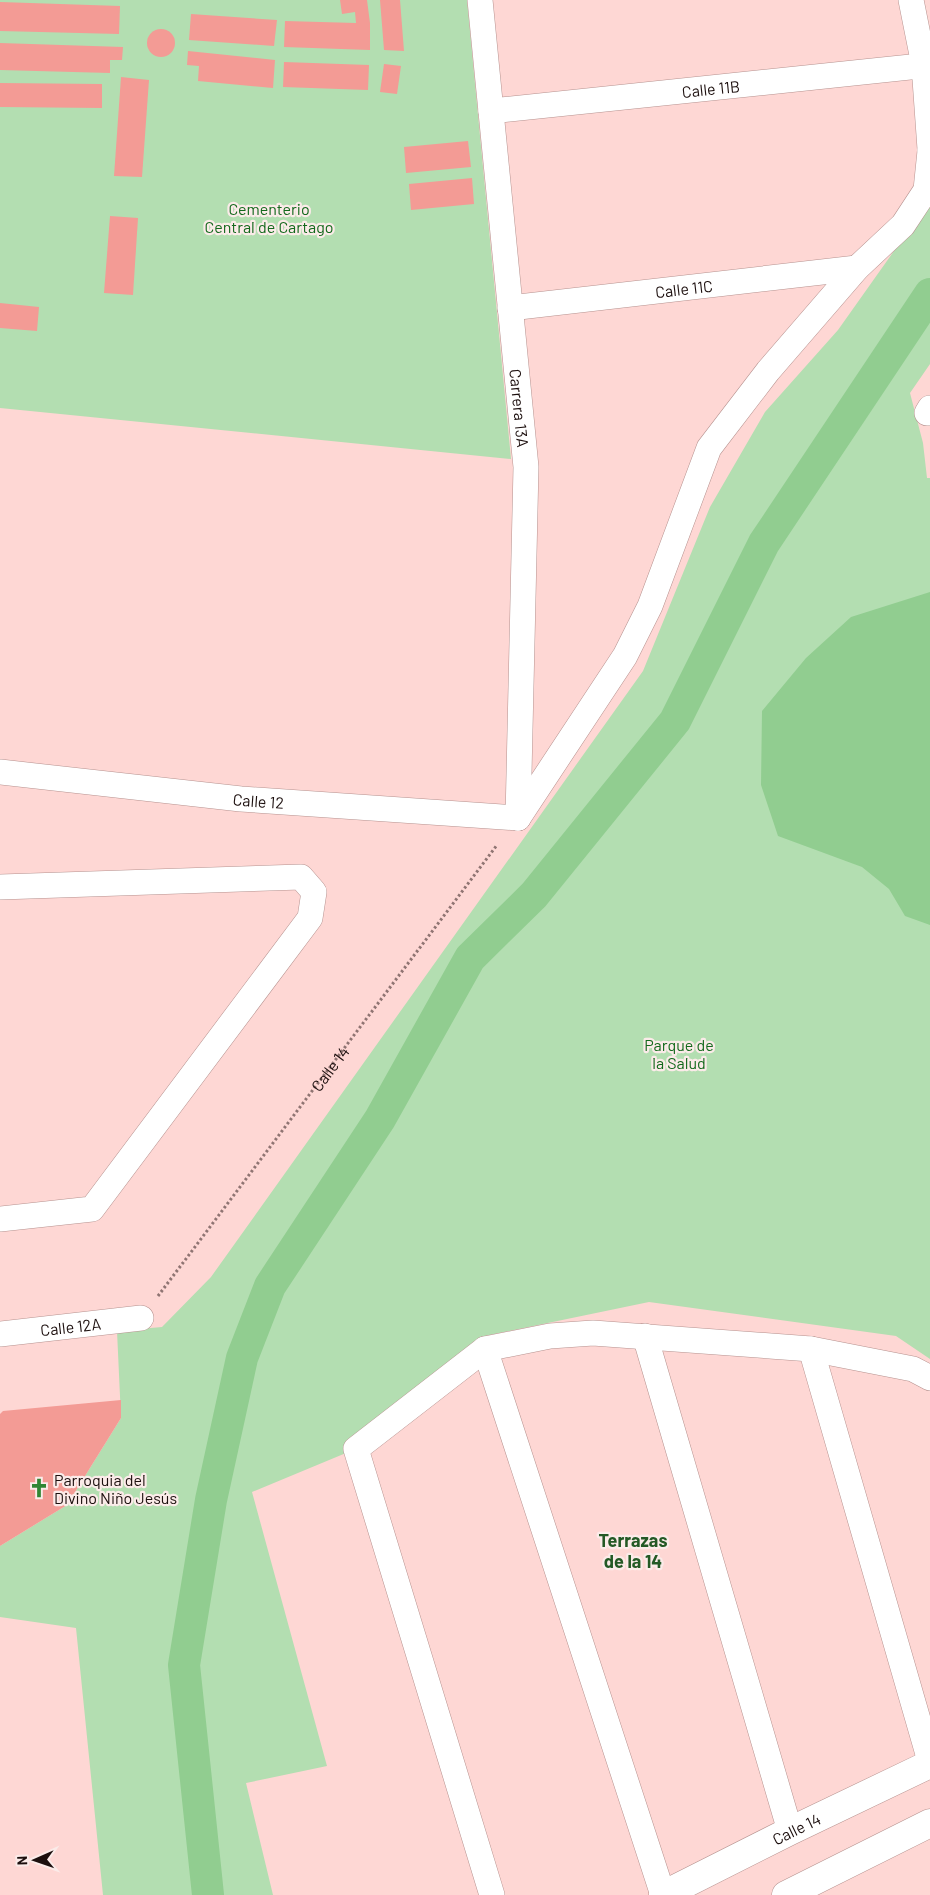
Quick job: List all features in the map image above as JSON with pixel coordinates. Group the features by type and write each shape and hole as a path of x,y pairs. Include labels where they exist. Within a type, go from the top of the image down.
{"main road":[{"name":"Calle 14","path":"663,1895 930,1763"},
{"path":"786,1895 930,1823"}],"street":[{"name":"Carrera 13A","path":"480,0 526,467 518,818"},
{"path":"518,818 625,656 650,606 709,448 768,371 857,268 902,225 926,190 930,150 927,65 911,0"},
{"name":"Calle 11B","path":"491,111 927,65"},
{"name":"Calle 11C","path":"510,308 857,268"},
{"name":"Calle 12","path":"0,772 241,799 518,818"},
{"path":"0,887 301,877 314,892 310,918 92,1209 0,1219"},
{"name":"Calle 12A","path":"0,1334 141,1318"},
{"path":"492,1895 356,1449 485,1349 550,1336 593,1333 811,1349 913,1369 930,1378"},
{"path":"645,1336 790,1831"},
{"path":"485,1349 663,1895"},
{"path":"811,1349 930,1763"}],"path":[{"name":"Calle 14","path":"141,1318 518,818"}],"green space":[{"name":"Cementerio Central de Cartago","path":"0,0 467,0 511,459 0,408"},
{"name":"Parque de la Salud","path":"930,192 930,364 910,393 923,443 927,478 930,478 930,1359 896,1336 649,1302 480,1337 346,1453 252,1492 327,1766 246,1783 273,1895 103,1895 76,1628 0,1617 0,1546 67,1505 121,1418 117,1331 162,1327 211,1277 643,671 710,507 765,412 838,330 928,203"}],"shaded area":[{"path":"930,592 930,925 905,916 889,889 862,867 778,836 761,785 762,711 806,658 851,617"}],"building":[{"path":"340,0 367,0 370,23 370,50 284,47 285,21 356,23 355,12 342,14"},
{"path":"380,0 400,0 404,51 384,50"},
{"path":"0,2 120,6 119,34 0,31"},
{"path":"191,14 277,20 274,46 189,40"},
{"path":"161,29 171,33 175,43 171,53 161,57 151,53 147,43 151,33"},
{"path":"0,43 123,47 122,60 110,60 110,73 0,70"},
{"path":"188,51 275,60 273,88 198,81 199,66 187,65"},
{"path":"284,62 369,65 368,90 283,87"},
{"path":"384,64 401,66 397,94 380,92"},
{"path":"121,77 149,80 142,177 114,176"},
{"path":"0,83 102,84 102,108 0,107"},
{"path":"468,141 471,167 406,173 404,147"},
{"path":"472,178 474,204 411,210 409,184"},
{"path":"110,216 138,218 133,295 104,293"},
{"path":"0,303 39,307 37,331 0,328"},
{"name":"Parroquia del Divino Niño Jesús","path":"121,1400 121,1418 67,1505 0,1546 0,1414 3,1411"}],"waterway":[{"path":"208,1895 184,1665 211,1500 242,1358 270,1286 380,1119 470,958 534,895 675,721 764,543 930,294"}],"place":[{"name":"Parroquia del Divino Niño Jesús","path":"39,1488"}],"district":[{"name":"Terrazas de la 14","path":"633,1550"}]}
